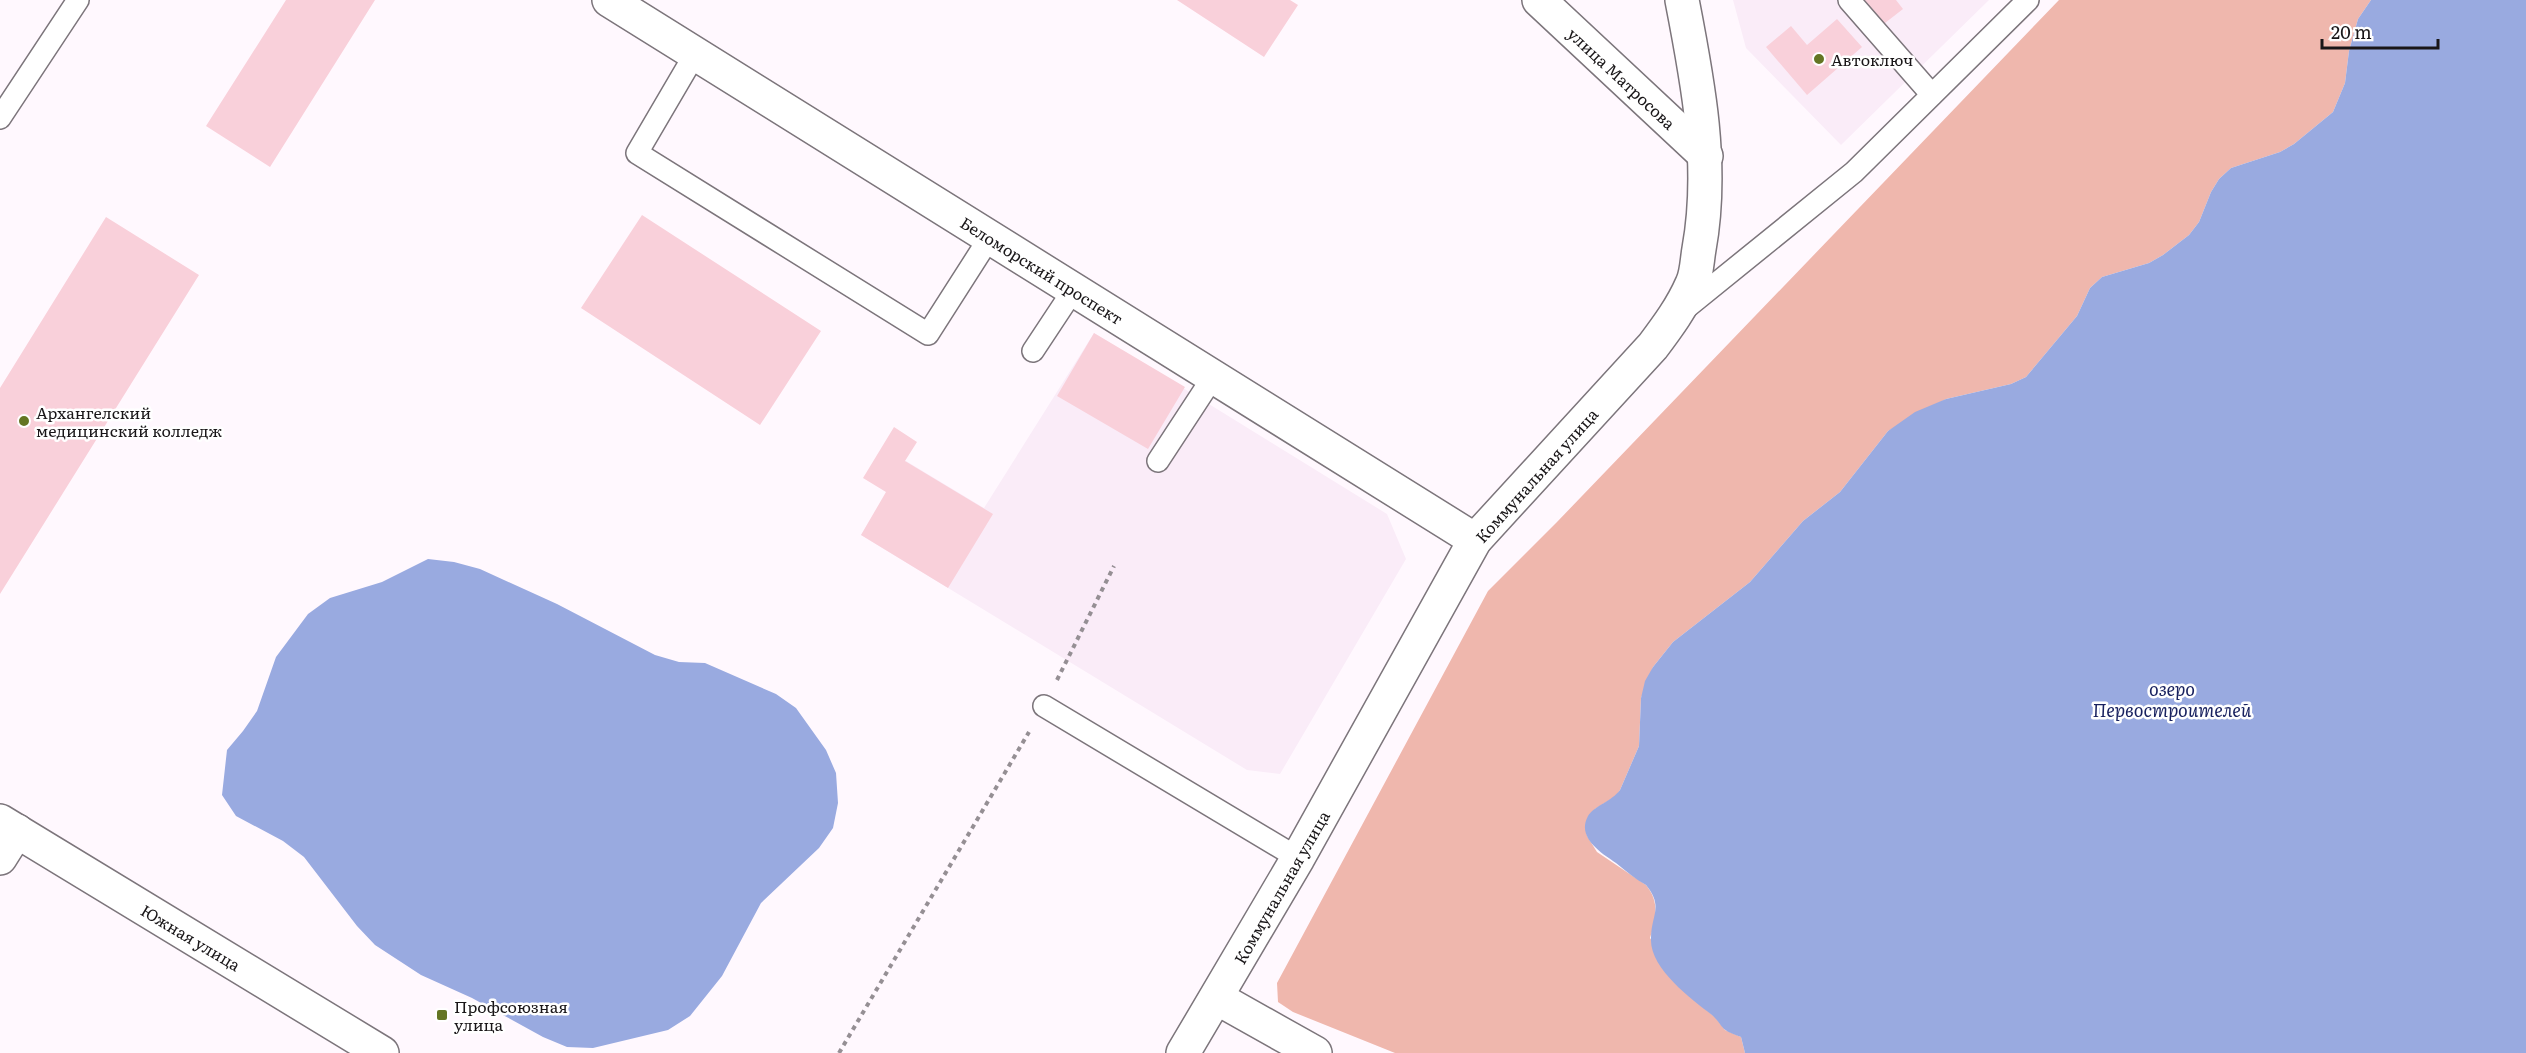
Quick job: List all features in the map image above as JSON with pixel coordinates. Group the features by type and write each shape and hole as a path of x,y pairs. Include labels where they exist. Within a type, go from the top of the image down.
{"main road":[{"name":"Беломорский проспект","path":"609,0 1475,540"},
{"name":"улица Матросова","path":"1539,0 1706,156"},
{"name":"Коммунальная улица","path":"1183,1053 1298,858 1475,540 1653,346 1676,316 1693,282 1704,224 1706,156 1694,61 1682,0"},
{"name":"Южная улица","path":"6,837 382,1053"},
{"path":"1217,998 1315,1053"}],"lane":[{"path":"0,118 78,0"},
{"path":"1849,0 1932,95"},
{"path":"1676,316 1854,172 2028,0"},
{"path":"695,54 637,153 928,334 990,237"},
{"path":"1033,351 1074,290"},
{"path":"1158,461 1213,377"},
{"path":"1044,706 1298,858"}],"path":[{"path":"839,1053 1044,706 1114,566"}],"shaded area":[{"path":"1733,0 1989,0 1841,145 1746,48"},
{"path":"2059,0 2371,0 2358,19 2349,51 2345,83 2333,112 2294,144 2280,152 2231,168 2219,179 2199,222 2189,235 2163,255 2149,263 2102,277 2090,288 2077,316 2026,377 2011,384 1946,399 1888,431 1840,492 1803,521 1750,582 1673,642 1653,667 1641,698 1639,746 1616,796 1595,809 1586,828 1587,836 1597,852 1646,885 1655,904 1654,924 1650,938 1689,996 1715,1017 1725,1030 1741,1037 1745,1053 1395,1053 1293,1012 1278,1002 1277,983 1488,591"},
{"path":"1094,333 1387,514 1406,559 1280,774 1247,770 861,535 906,461 984,508"}],"water":[{"name":"озеро Первостроителей","path":"2371,0 2526,0 2526,1053 1745,1053 1741,1037 1724,1029 1714,1017 1683,992 1657,960 1652,949 1651,938 1655,905 1646,885 1598,850 1585,831 1585,824 1591,812 1620,790 1639,746 1641,698 1645,681 1653,667 1673,642 1750,582 1803,521 1840,492 1888,431 1915,412 1946,399 2011,384 2026,377 2077,316 2090,288 2102,277 2149,263 2163,255 2189,235 2199,222 2219,179 2231,168 2280,152 2294,144 2333,112 2345,83 2349,51 2358,19"},
{"path":"428,559 454,562 480,569 557,604 655,655 679,662 705,663 776,694 796,708 826,750 836,773 838,803 833,828 819,848 761,903 722,976 690,1016 668,1030 593,1048 567,1047 543,1037 472,998 421,975 375,945 357,926 304,857 283,841 236,816 222,795 227,750 257,711 276,657 308,614 330,598 382,582"}],"building":[{"path":"286,0 375,0 270,167 206,126"},
{"path":"1177,0 1290,0 1298,5 1264,57"},
{"path":"1853,0 1896,0 1903,9 1876,30"},
{"path":"1837,19 1862,47 1807,95 1766,47 1791,26 1807,45"},
{"path":"642,215 821,331 760,425 581,308"},
{"path":"106,217 199,275 0,594 0,388"},
{"path":"1094,333 1185,387 1148,449 1057,396"},
{"path":"894,427 917,442 905,461 993,514 948,588 861,535 886,492 863,478"}],"place":[{"name":"Автоключ","path":"1819,59"},
{"name":"Архангелский медицинский колледж","path":"24,421"},
{"name":"Профсоюзная улица","path":"442,1015"}]}
